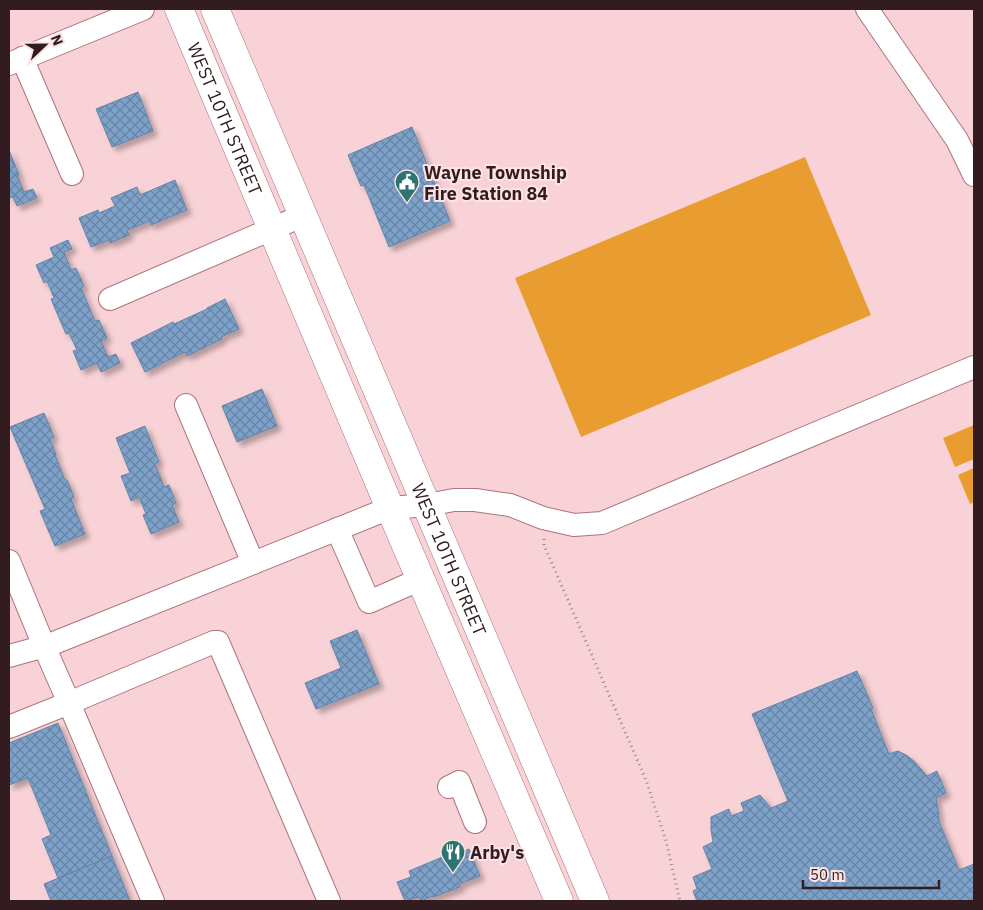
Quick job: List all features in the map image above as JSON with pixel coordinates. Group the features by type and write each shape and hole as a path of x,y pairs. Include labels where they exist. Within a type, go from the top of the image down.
{"main road":[{"name":"WEST 10TH STREET","path":"179,9 559,901"},
{"name":"WEST 10TH STREET","path":"216,9 595,901"}],"street":[{"path":"72,174 15,61 143,9"},
{"path":"867,9 966,137 974,175"},
{"path":"110,299 304,215"},
{"path":"9,656 44,646 390,508 428,505 454,500 475,500 510,505 543,518 574,525 602,523 974,367"},
{"path":"186,405 253,563"},
{"path":"337,529 368,602 421,579"},
{"path":"9,561 153,901"},
{"path":"9,727 214,642 218,642 329,901"},
{"path":"450,787 459,782 475,822"}],"path":[{"path":"543,518 544,545 646,780 666,841 680,901"}],"shaded area":[{"path":"805,157 871,315 581,437 515,278"},
{"path":"974,425 974,459 955,467 943,438"},
{"path":"974,468 974,502 970,504 958,475"}],"building":[{"path":"138,92 153,131 112,147 96,109"},
{"name":"Wayne Township Fire Station 84","path":"412,127 450,221 389,247 364,185 361,186 348,155"},
{"path":"9,150 24,192 33,189 37,198 17,206 13,197 9,198"},
{"path":"175,180 187,210 151,225 150,221 127,230 129,235 110,243 109,240 91,247 79,218 98,210 99,213 115,206 111,198 137,187 140,195"},
{"path":"68,240 72,249 64,252 71,270 76,268 84,286 81,288 95,321 99,320 107,338 101,341 108,357 116,354 120,363 101,372 97,363 81,370 73,351 77,350 69,333 66,334 51,299 54,298 47,281 44,283 36,265 54,257 50,248"},
{"path":"225,299 239,329 187,356 185,352 145,372 131,343"},
{"path":"262,389 277,426 237,442 222,406"},
{"path":"44,413 54,437 50,439 55,455 74,497 71,499 85,534 55,546 40,511 45,509 10,427"},
{"path":"145,426 159,462 155,464 164,487 169,485 176,503 172,505 179,522 151,534 143,515 146,514 139,497 131,501 121,476 130,473 116,438"},
{"path":"357,630 379,684 316,709 305,683 341,668 330,641"},
{"path":"857,671 873,708 871,709 889,754 898,751 906,755 927,776 937,771 946,793 936,798 939,821 959,870 974,864 974,901 697,901 693,891 697,889 693,877 712,869 703,847 713,842 711,817 729,809 731,816 744,811 741,803 760,795 771,808 788,801 752,714"},
{"path":"58,723 112,856 58,878 42,839 51,835 28,778 9,785 9,743"},
{"path":"469,849 480,876 459,884 460,887 434,897 421,901 419,897 405,901 397,882 411,877 409,871 447,855 448,858"},
{"path":"112,856 130,901 51,901 44,884"}],"place":[{"name":"Wayne Township Fire Station 84","path":"407,203"},
{"name":"Arby's","path":"453,873"}]}
